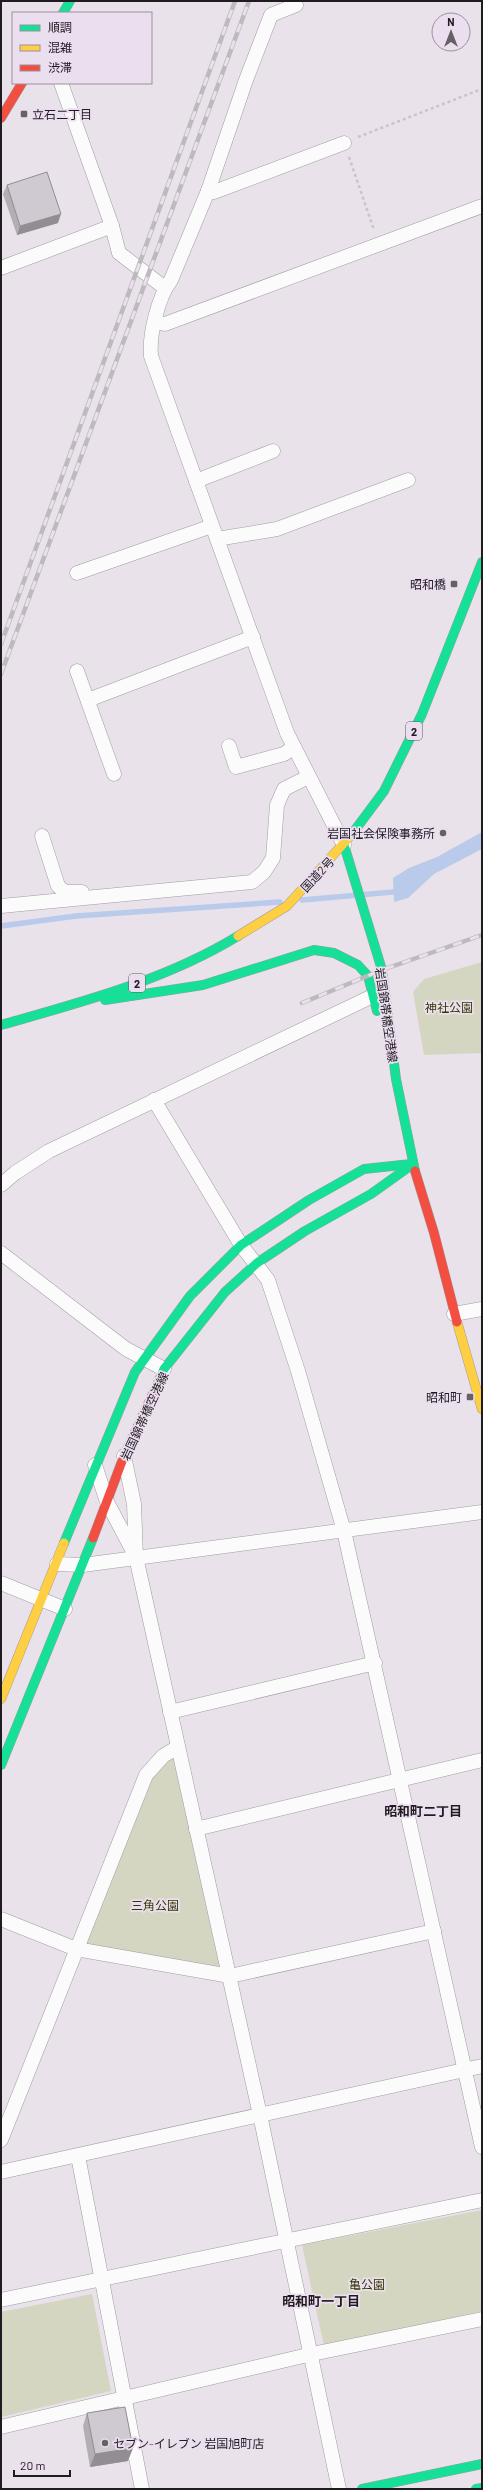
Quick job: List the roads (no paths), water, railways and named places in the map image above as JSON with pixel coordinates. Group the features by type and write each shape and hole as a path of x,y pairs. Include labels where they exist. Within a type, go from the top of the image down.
{"main road":[{"path":"64,12 70,1"},
{"path":"1,118 21,84"},
{"name":"国道2号","path":"1,1025 79,1003 158,976 220,947 287,906 344,846 384,791 422,714 482,562"},
{"name":"岩国錦帯橋空港線","path":"344,846 356,878 382,970 379,993 413,1164"},
{"path":"79,1003 169,992 204,985 314,950 334,953 358,965 368,976 379,993 396,1079"},
{"path":"413,1164 434,1233 454,1314 482,1409"},
{"name":"岩国錦帯橋空港線","path":"1,1699 95,1465 142,1358 190,1296 242,1245 309,1200 364,1169 413,1164"},
{"name":"岩国錦帯橋空港線","path":"1,1765 83,1565 124,1456 164,1369 225,1292 257,1264 305,1231 371,1194 413,1164"},
{"path":"362,2489 482,2464"},
{"path":"476,2489 482,2488"}],"street":[{"path":"296,5 271,15 246,80 208,191 171,280 165,288 150,342 152,356 196,481 294,747 344,846"},
{"path":"61,84 112,226 119,253 165,288"},
{"path":"208,191 214,192 344,143"},
{"path":"155,322 165,324 482,206"},
{"path":"1,268 112,226"},
{"path":"196,481 273,451"},
{"path":"78,574 215,532 277,529 408,480"},
{"path":"88,700 253,637"},
{"path":"78,671 114,774"},
{"path":"228,746 236,767 284,754 294,747"},
{"path":"1,906 252,882 264,872 273,858 277,805 284,790 308,777"},
{"path":"42,836 58,886 65,892 104,892 106,896"},
{"path":"1,1185 15,1173 49,1151 379,993"},
{"path":"154,1100 242,1245 268,1280 298,1371 344,1531 375,1663 482,2147"},
{"path":"1,1253 126,1349 164,1369"},
{"path":"454,1314 482,1309"},
{"path":"124,1456 134,1504 136,1557 288,2240 339,2489"},
{"path":"95,1465 107,1502 136,1557"},
{"path":"56,1564 83,1565 482,1512"},
{"path":"1,1584 64,1609"},
{"path":"170,1712 375,1663"},
{"path":"1,2140 146,1775 163,1756 178,1747"},
{"path":"196,1829 482,1760"},
{"path":"1,1920 76,1949 230,1976 434,1931"},
{"path":"1,2172 482,2066"},
{"path":"78,2156 142,2489"},
{"path":"1,2300 482,2200"},
{"path":"1,2427 312,2354 482,2319"}],"water":[{"path":"482,832 482,849 434,874 408,898 394,902 393,878 409,868 437,857"}],"waterway":[{"path":"302,900 393,892 398,889"},
{"path":"1,926 76,916 280,902"}],"railway":[{"path":"1,644 235,1"},
{"path":"1,674 249,1"},
{"path":"302,1003 382,970 482,935"}],"place":[{"name":"立石二丁目","path":"24,114"},
{"name":"昭和橋","path":"454,584"},
{"name":"岩国社会保険事務所","path":"443,833"},
{"name":"昭和町","path":"470,1397"},
{"name":"セブン-イレブン 岩国旭町店","path":"105,2443"}],"district":[{"name":"昭和町二丁目","path":"423,1811"},
{"name":"昭和町一丁目","path":"321,2301"}],"park label":[{"name":"神社公園","path":"449,1007"},
{"name":"三角公園","path":"155,1905"},
{"name":"亀公園","path":"367,2284"}]}
